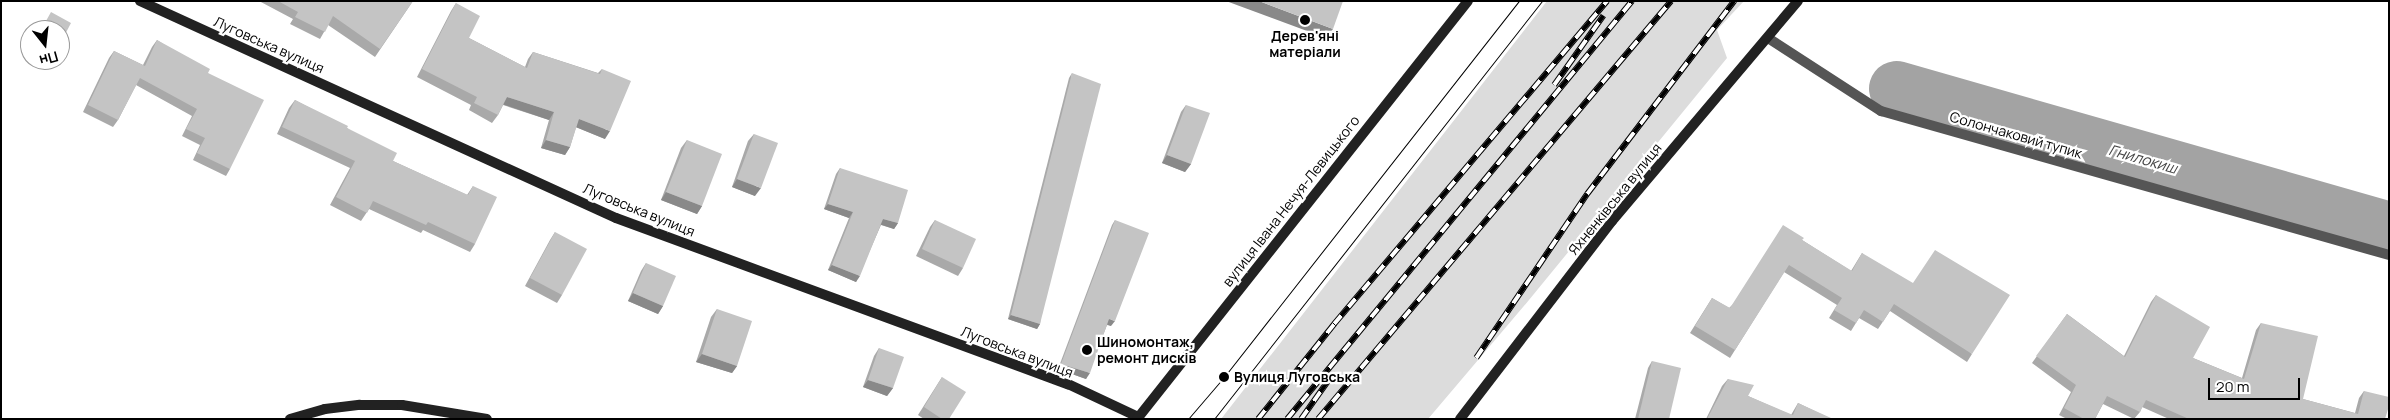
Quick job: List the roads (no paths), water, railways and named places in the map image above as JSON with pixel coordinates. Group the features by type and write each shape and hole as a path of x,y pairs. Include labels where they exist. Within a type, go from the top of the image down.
{"main road":[{"name":"Луговська вулиця","path":"140,1 616,218 1068,384 1138,418"},
{"name":"вулиця Івана Нечуя-Левицького","path":"1138,418 1468,1"},
{"name":"Яхненківська вулиця","path":"1460,419 1612,221 1798,1"},
{"path":"290,419 325,409 360,405 402,405 487,419"}],"street":[{"name":"Солончаковий тупик","path":"1768,38 1881,110 2389,255"}],"waterway":[{"name":"Гнилокиш","path":"1896,88 2389,229"}],"tram line":[{"path":"1188,419 1224,377 1519,1"},
{"path":"1214,419 1542,1"}],"railway":[{"path":"1258,419 1334,324 1607,1"},
{"path":"1287,419 1632,1"},
{"path":"1318,419 1671,1"},
{"path":"1476,358 1587,194 1734,1"},
{"path":"1554,85 1603,16"},
{"path":"1301,419 1330,378"}],"place":[{"name":"Дерев'янi матерiали","path":"1305,20"},
{"name":"Шиномонтаж, ремонт дисків","path":"1087,350"},
{"name":"Вулиця Луговська","path":"1224,377"}]}
